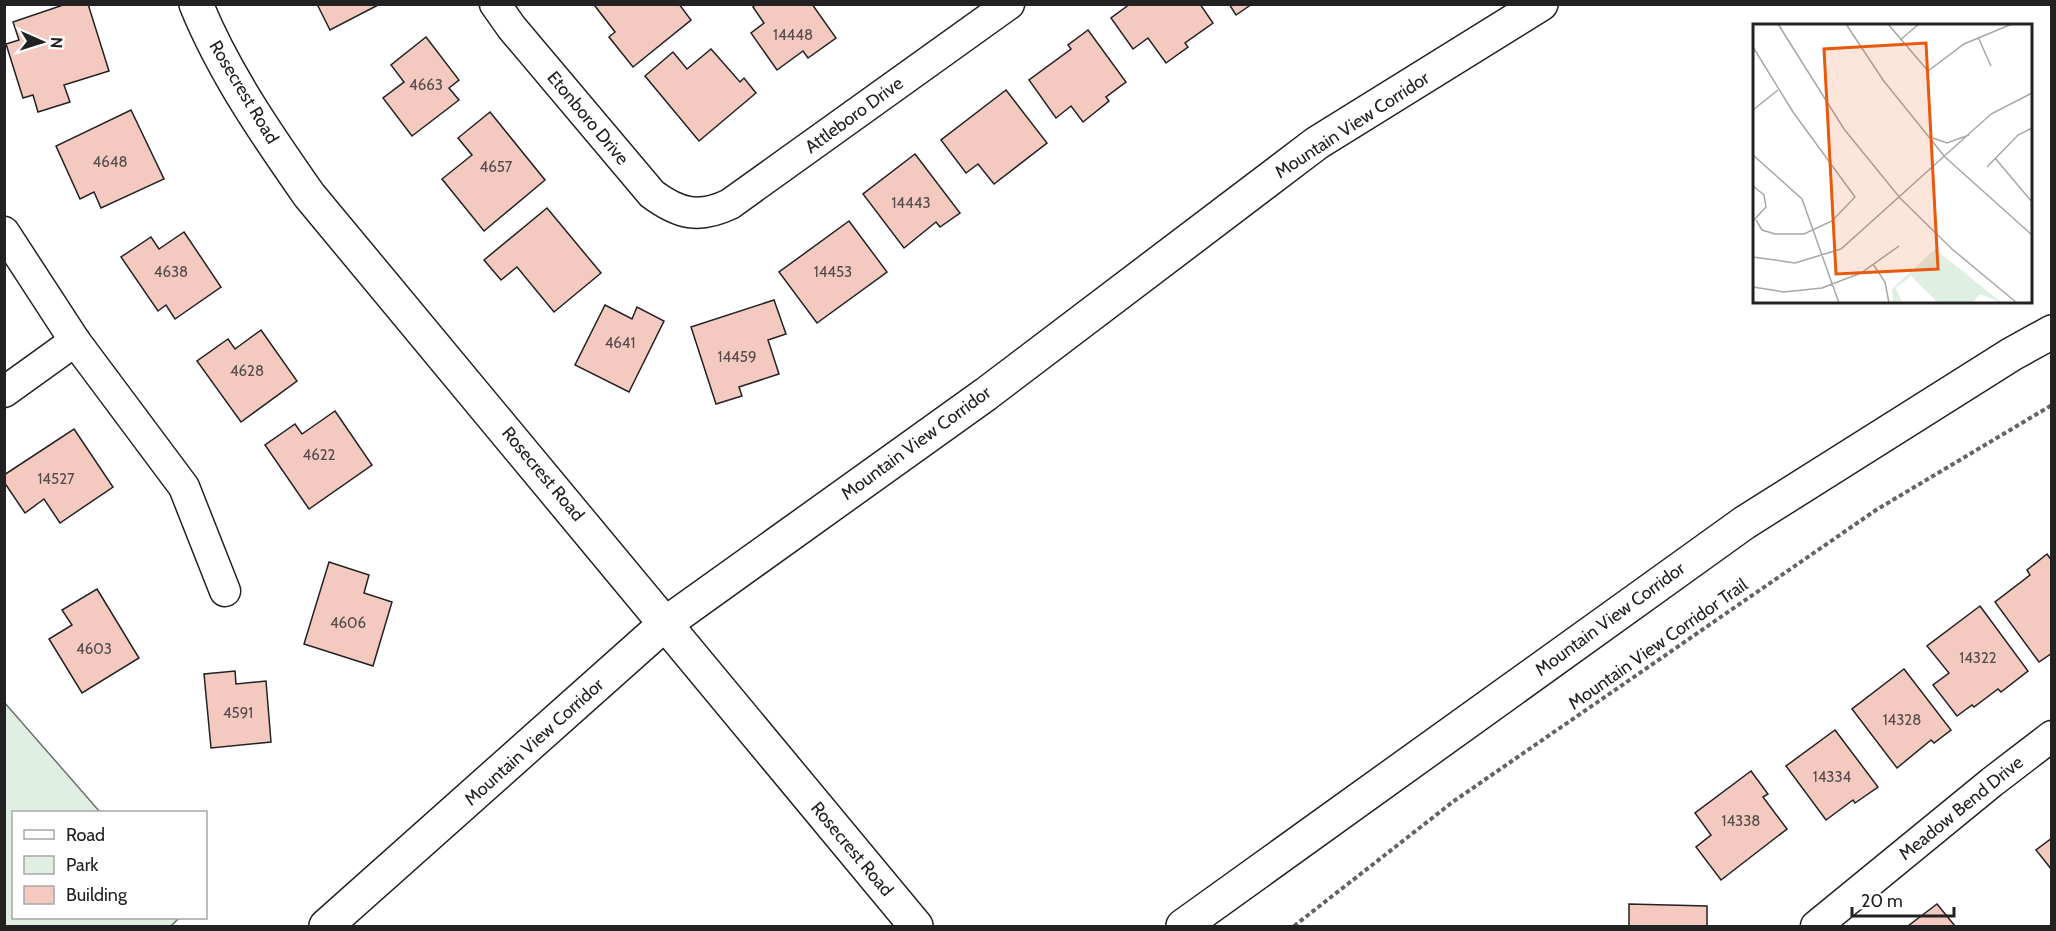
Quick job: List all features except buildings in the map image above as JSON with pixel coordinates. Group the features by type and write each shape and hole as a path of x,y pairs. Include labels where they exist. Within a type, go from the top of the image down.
{"main road":[{"name":"Rosecrest Road","path":"196,4 223,61 248,104 309,195 916,927"},
{"name":"Mountain View Corridor","path":"326,927 665,624 986,394 1317,143 1541,4"},
{"name":"Mountain View Corridor","path":"1183,927 1744,523 2012,354 2052,332"},
{"path":"1209,927 1251,878"}],"street":[{"name":"Etonboro Drive","path":"495,4 512,28 652,194 666,204 694,213"},
{"name":"Attleboro Drive","path":"694,213 713,212 730,204 1010,4"},
{"path":"4,232 75,341 184,487 225,591"},
{"path":"4,392 75,341"},
{"name":"Meadow Bend Drive","path":"1816,927 1992,782 2052,736"}],"path":[{"name":"Mountain View Corridor Trail","path":"1294,927 1454,801 1847,530 1887,503 2052,405"}],"green space":[{"path":"4,702 99,811 12,811 12,919 178,919 171,926 5,926"}]}
